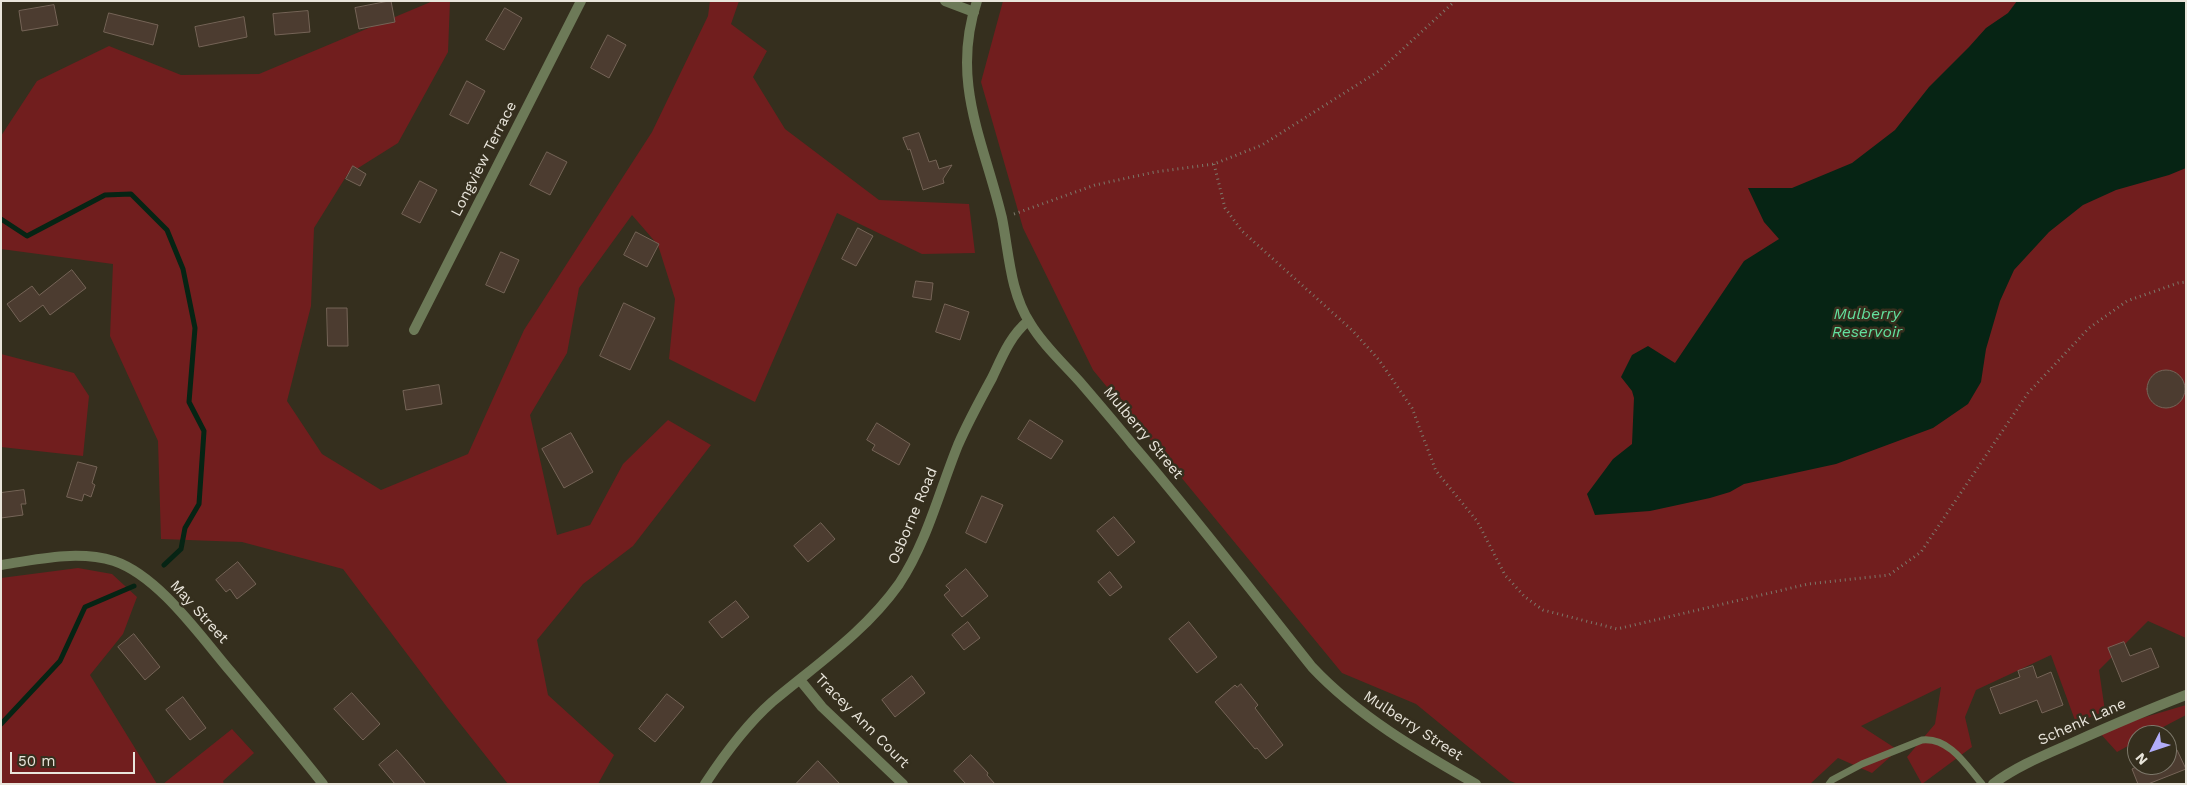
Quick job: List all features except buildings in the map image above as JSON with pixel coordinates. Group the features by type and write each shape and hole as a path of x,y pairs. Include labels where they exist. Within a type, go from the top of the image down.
{"street":[{"name":"Longview Terrace","path":"414,330 581,1"},
{"path":"945,1 974,12"},
{"name":"Mulberry Street","path":"977,1 966,63 969,93 976,130 1001,218 1019,300 1028,321 1038,337 1080,382 1182,502 1312,667 1333,689 1359,710 1413,746 1476,784"},
{"name":"Osborne Road","path":"705,784 719,762 752,722 771,703 840,647 874,614 898,584 911,563 934,512 958,444 1012,338 1028,321"},
{"name":"May Street","path":"1,565 49,558 82,556 114,561 141,575 157,588 196,630 323,784"},
{"name":"Tracey Ann Court","path":"800,680 822,707 902,784"},
{"name":"Schenk Lane","path":"1993,784 2006,774 2035,760 2186,694"}],"lane":[{"path":"1829,784 1832,780 1862,764 1922,740 1930,739 1940,741 1954,752 1982,784"}],"path":[{"path":"1001,218 1095,185 1155,172 1214,164 1262,145 1379,71 1455,1"},
{"path":"1214,164 1225,208 1242,231 1353,331 1384,368 1412,408 1436,471 1477,521 1505,575 1525,597 1543,610 1617,629 1808,584 1889,575 1921,552 2028,393 2090,328 2126,301 2186,282"}],"shaded area":[{"path":"433,1 450,1 448,52 398,143 347,175 314,228 311,306 287,401 322,454 381,490 468,454 524,330 652,132 708,16 710,1 739,1 731,24 767,51 753,77 785,129 879,200 969,204 975,253 922,254 837,213 755,402 669,359 675,299 658,245 632,215 579,288 567,353 530,415 557,535 590,525 623,464 668,420 711,445 633,546 583,584 537,640 548,695 614,755 598,784 508,784 447,707 343,569 242,542 161,539 158,441 110,336 113,264 1,249 1,136 37,81 109,46 181,75 259,74"},
{"path":"1003,1 2186,1 2186,638 2148,621 2099,670 2105,711 2076,723 2051,655 1976,690 1965,717 1972,747 1922,784 1907,757 1935,724 1941,687 1861,726 1898,750 1872,773 1838,758 1810,784 1518,784 1510,781 1416,704 1342,673 1093,370 1023,228 981,82"},
{"path":"1,354 74,373 89,396 83,456 1,447"},
{"path":"78,568 112,574 137,597 123,634 90,675 157,784 1,784 1,578"},
{"path":"2186,705 2186,715 2167,725 2127,725 2127,746 2117,752 2098,731"},
{"path":"232,729 254,753 223,781 224,784 163,784"}],"water":[{"name":"Mulberry Reservoir","path":"2017,1 2186,1 2186,168 2169,175 2116,190 2083,205 2049,232 2014,270 2000,301 1986,349 1981,382 1968,404 1933,428 1836,464 1744,484 1730,492 1710,498 1650,511 1595,515 1587,494 1613,459 1632,444 1634,398 1632,391 1621,377 1632,355 1648,346 1675,363 1744,261 1779,239 1764,222 1748,188 1792,188 1852,163 1895,130 1929,87 1986,28 2008,13"}],"waterway":[{"path":"1,219 27,236 105,195 131,194 167,230 183,269 195,328 189,402 204,431 199,504 185,528 181,549 164,565"},
{"path":"1,724 60,661 85,607 134,586"}]}
